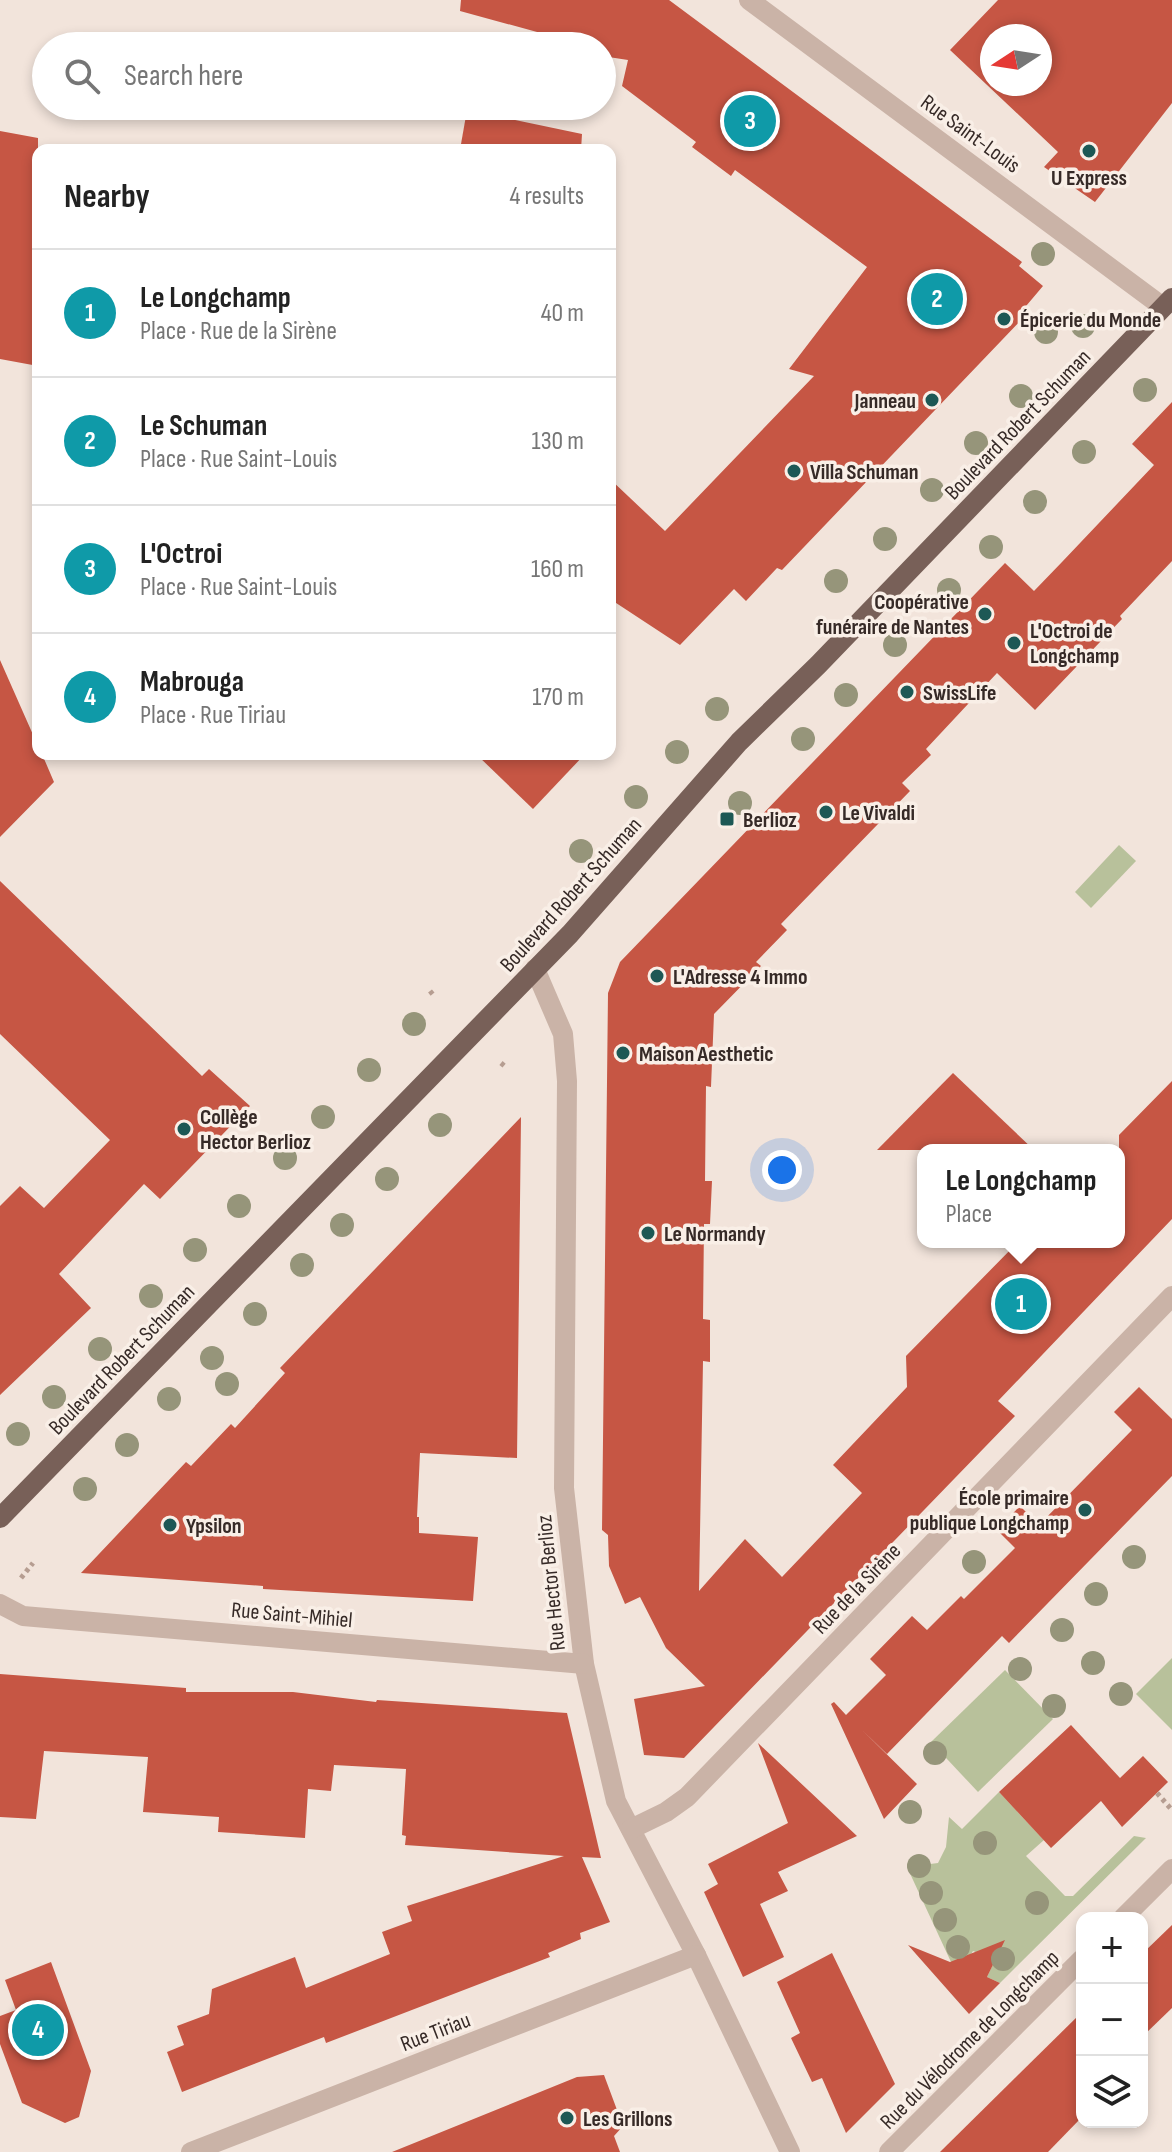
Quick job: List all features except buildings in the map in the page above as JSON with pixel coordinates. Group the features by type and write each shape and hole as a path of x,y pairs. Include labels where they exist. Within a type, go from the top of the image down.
{"main road":[{"name":"Boulevard Robert Schuman","path":"0,1518 570,934 739,742 818,665 1168,303"}],"street":[{"name":"Rue Saint-Louis","path":"749,0 1121,273 1168,303"},
{"name":"Rue Hector Berlioz","path":"535,969 563,1034 567,1081 564,1488 584,1664 616,1801 696,1955 790,2152"},
{"name":"Rue de la Sirène","path":"631,1829 666,1812 687,1797 1172,1296"},
{"name":"Rue Saint-Mihiel","path":"0,1604 23,1616 584,1664"},
{"path":"1129,1912 1172,1869"},
{"name":"Rue Tiriau","path":"191,2152 696,1955"},
{"name":"Rue du Vélodrome de Longchamp","path":"889,2152 1076,1965"}],"path":[{"path":"430,991 435,997"},
{"path":"501,1063 507,1068"},
{"path":"1157,1793 1172,1810"}],"green space":[{"path":"1119,845 1136,861 1091,908 1075,892"},
{"path":"1172,1658 1172,1730 1136,1694"},
{"path":"1005,1670 1053,1719 978,1792 931,1742"},
{"path":"999,1792 1044,1840 1026,1856 1065,1896 1073,1896 1134,1836 1146,1838 1000,1983 987,1977 995,1960 973,1951 964,1967 951,1962 907,1867 938,1863 946,1847 949,1817 962,1829"}],"place":[{"name":"L'Octroi","path":"750,121"},
{"name":"U Express","path":"1089,151"},
{"name":"Le Schuman","path":"937,299"},
{"name":"Épicerie du Monde","path":"1004,319"},
{"name":"Janneau","path":"932,400"},
{"name":"Villa Schuman","path":"794,471"},
{"name":"Coopérative funéraire de Nantes","path":"985,614"},
{"name":"L'Octroi de Longchamp","path":"1014,643"},
{"name":"SwissLife","path":"907,692"},
{"name":"Le Vivaldi","path":"826,812"},
{"name":"Berlioz","path":"727,819"},
{"name":"L'Adresse 4 Immo","path":"657,976"},
{"name":"Maison Aesthetic","path":"623,1053"},
{"name":"Collège Hector Berlioz","path":"184,1129"},
{"name":"Le Normandy","path":"648,1233"},
{"name":"Le Longchamp","path":"1021,1304"},
{"name":"École primaire publique Longchamp","path":"1085,1510"},
{"name":"Ypsilon","path":"170,1525"},
{"name":"Mabrouga","path":"38,2030"},
{"name":"Les Grillons","path":"567,2118"}]}
